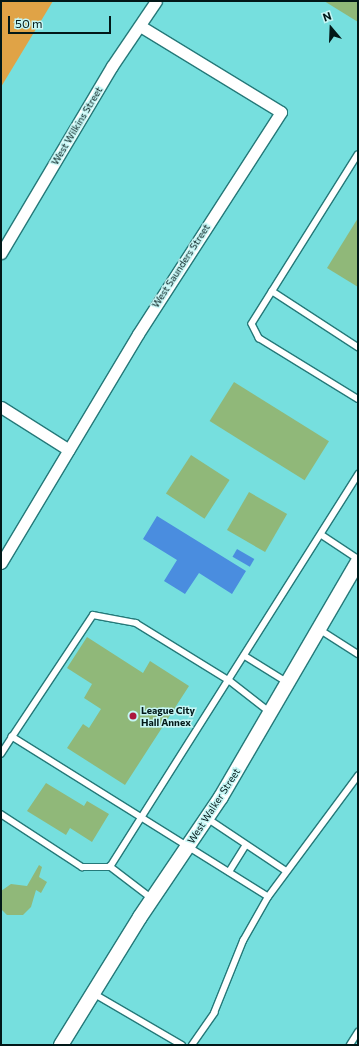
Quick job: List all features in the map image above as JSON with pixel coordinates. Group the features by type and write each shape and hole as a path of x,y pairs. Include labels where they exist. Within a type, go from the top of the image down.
{"street":[{"name":"West Wilkins Street","path":"1,253 156,1"},
{"name":"West Saunders Street","path":"1,564 138,334 281,112 140,26"},
{"path":"1,407 69,450"},
{"name":"West Walker Street","path":"61,1045 152,899 207,818 358,561"}],"lane":[{"path":"358,155 253,320 255,334 358,399"},
{"path":"272,291 358,347"},
{"path":"110,867 230,681 322,535 358,474"},
{"path":"322,535 358,561"},
{"path":"1,754 93,616 136,623 230,681 270,712"},
{"path":"318,629 358,654"},
{"path":"245,656 287,682"},
{"path":"12,737 268,896"},
{"path":"192,1045 214,1013 243,941 268,896 285,870 358,776"},
{"path":"1,814 82,867 110,867 152,899"},
{"path":"207,818 245,846 285,870"},
{"path":"229,872 245,846"},
{"path":"93,993 182,1045"},
{"path":"350,1045 358,1032"}],"shaded area":[{"path":"1,1 53,1 1,87"}],"water":[{"path":"157,516 246,571 232,594 199,573 185,594 164,581 177,560 143,539"},
{"path":"237,549 254,559 250,567 232,557"}],"building":[{"path":"324,1 358,1 358,22"},
{"path":"358,218 358,287 327,268"},
{"path":"234,382 329,441 305,480 210,421"},
{"path":"191,455 230,480 205,519 166,494"},
{"path":"249,492 287,514 265,552 227,530"},
{"name":"League City Hall Annex","path":"87,637 143,673 150,661 189,686 125,785 67,748 83,724 89,728 101,709 84,698 92,684 67,668"},
{"path":"46,783 84,806 87,801 109,814 92,842 70,828 66,835 27,811"},
{"path":"39,865 42,867 39,877 47,882 41,893 36,890 31,907 23,915 7,915 1,909 1,891 11,884 27,886"}],"place":[{"name":"League City Hall Annex","path":"133,716"}]}
